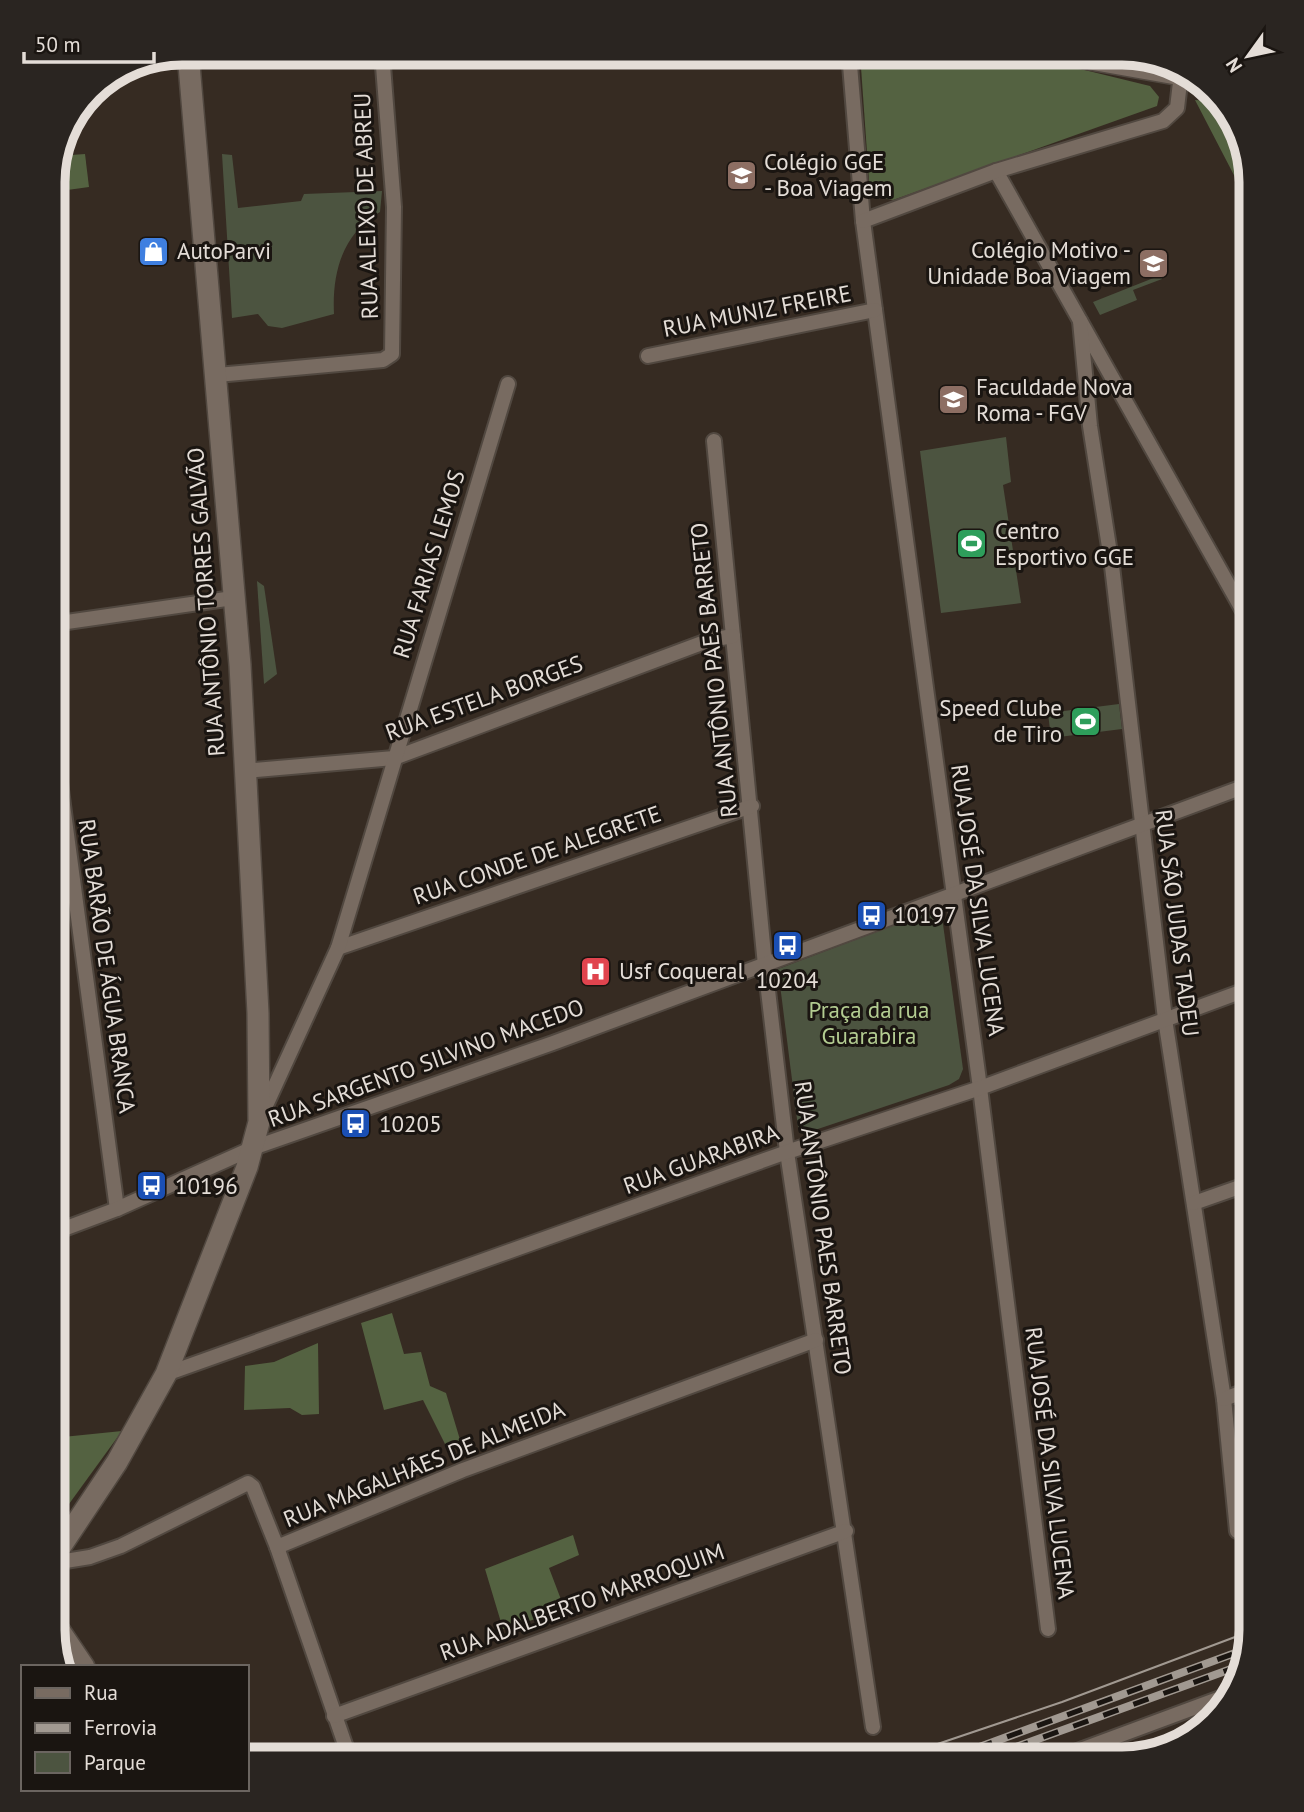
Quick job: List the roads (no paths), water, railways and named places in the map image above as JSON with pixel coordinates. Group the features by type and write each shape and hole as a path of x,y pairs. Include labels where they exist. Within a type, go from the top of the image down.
{"main road":[{"name":"RUA ANTÔNIO TORRES GALVÃO","path":"65,1540 117,1462 166,1374 253,1148 259,1122 258,1013 233,598 218,375 189,65"},
{"path":"1127,65 1155,70"},
{"path":"66,1641 83,1665"}],"street":[{"name":"RUA ALEIXO DE ABREU","path":"218,375 390,356 393,350 394,226 383,65"},
{"name":"RUA JOSÉ DA SILVA LUCENA","path":"850,65 863,221 955,894 1048,1629"},
{"path":"863,221 996,172 1163,121 1177,108 1184,83"},
{"path":"996,172 1239,604"},
{"name":"RUA MUNIZ FREIRE","path":"648,356 875,310"},
{"name":"RUA SÃO JUDAS TADEU","path":"1080,321 1090,426 1112,566 1140,827 1165,1019 1224,1399 1237,1531"},
{"name":"RUA FARIAS LEMOS","path":"259,1122 338,948 508,384"},
{"name":"RUA ANTÔNIO PAES BARRETO","path":"714,441 752,806 765,965 787,1152 846,1531 873,1727"},
{"path":"65,622 233,598"},
{"name":"RUA ESTELA BORGES","path":"244,771 394,758 710,640 733,636"},
{"name":"RUA SARGENTO SILVINO MACEDO","path":"65,1228 117,1209 253,1148 765,965 1239,790"},
{"name":"RUA CONDE DE ALEGRETE","path":"338,948 752,806"},
{"name":"RUA BARÃO DE ÁGUA BRANCA","path":"65,820 117,1209"},
{"name":"RUA GUARABIRA","path":"166,1374 787,1152 980,1088 1239,992"},
{"path":"1194,1203 1239,1186"},
{"name":"RUA MAGALHÃES DE ALMEIDA","path":"65,1558 113,1549 248,1483 253,1487 277,1547 463,1470 816,1340"},
{"path":"1224,1399 1239,1393"},
{"name":"RUA ADALBERTO MARROQUIM","path":"334,1716 846,1531"},
{"path":"277,1547 346,1747"},
{"path":"1098,1747 1216,1700"}],"tram line":[{"path":"929,1747 1062,1702 1239,1636"}],"railway":[{"path":"980,1747 1237,1652"},
{"path":"1016,1747 1232,1669"}],"place":[{"name":"Colégio GGE - Boa Viagem","path":"741,175"},
{"name":"AutoParvi","path":"154,251"},
{"name":"Colégio Motivo - Unidade Boa Viagem","path":"1154,263"},
{"name":"Faculdade Nova Roma - FGV","path":"953,400"},
{"name":"Centro Esportivo GGE","path":"972,544"},
{"name":"Speed Clube de Tiro","path":"1085,721"},
{"name":"10197","path":"871,915"},
{"name":"10204","path":"787,946"},
{"name":"Usf Coqueral","path":"596,971"},
{"name":"10205","path":"356,1124"},
{"name":"10196","path":"152,1186"}],"park label":[{"name":"Praça da rua Guarabira","path":"869,1023"}]}
